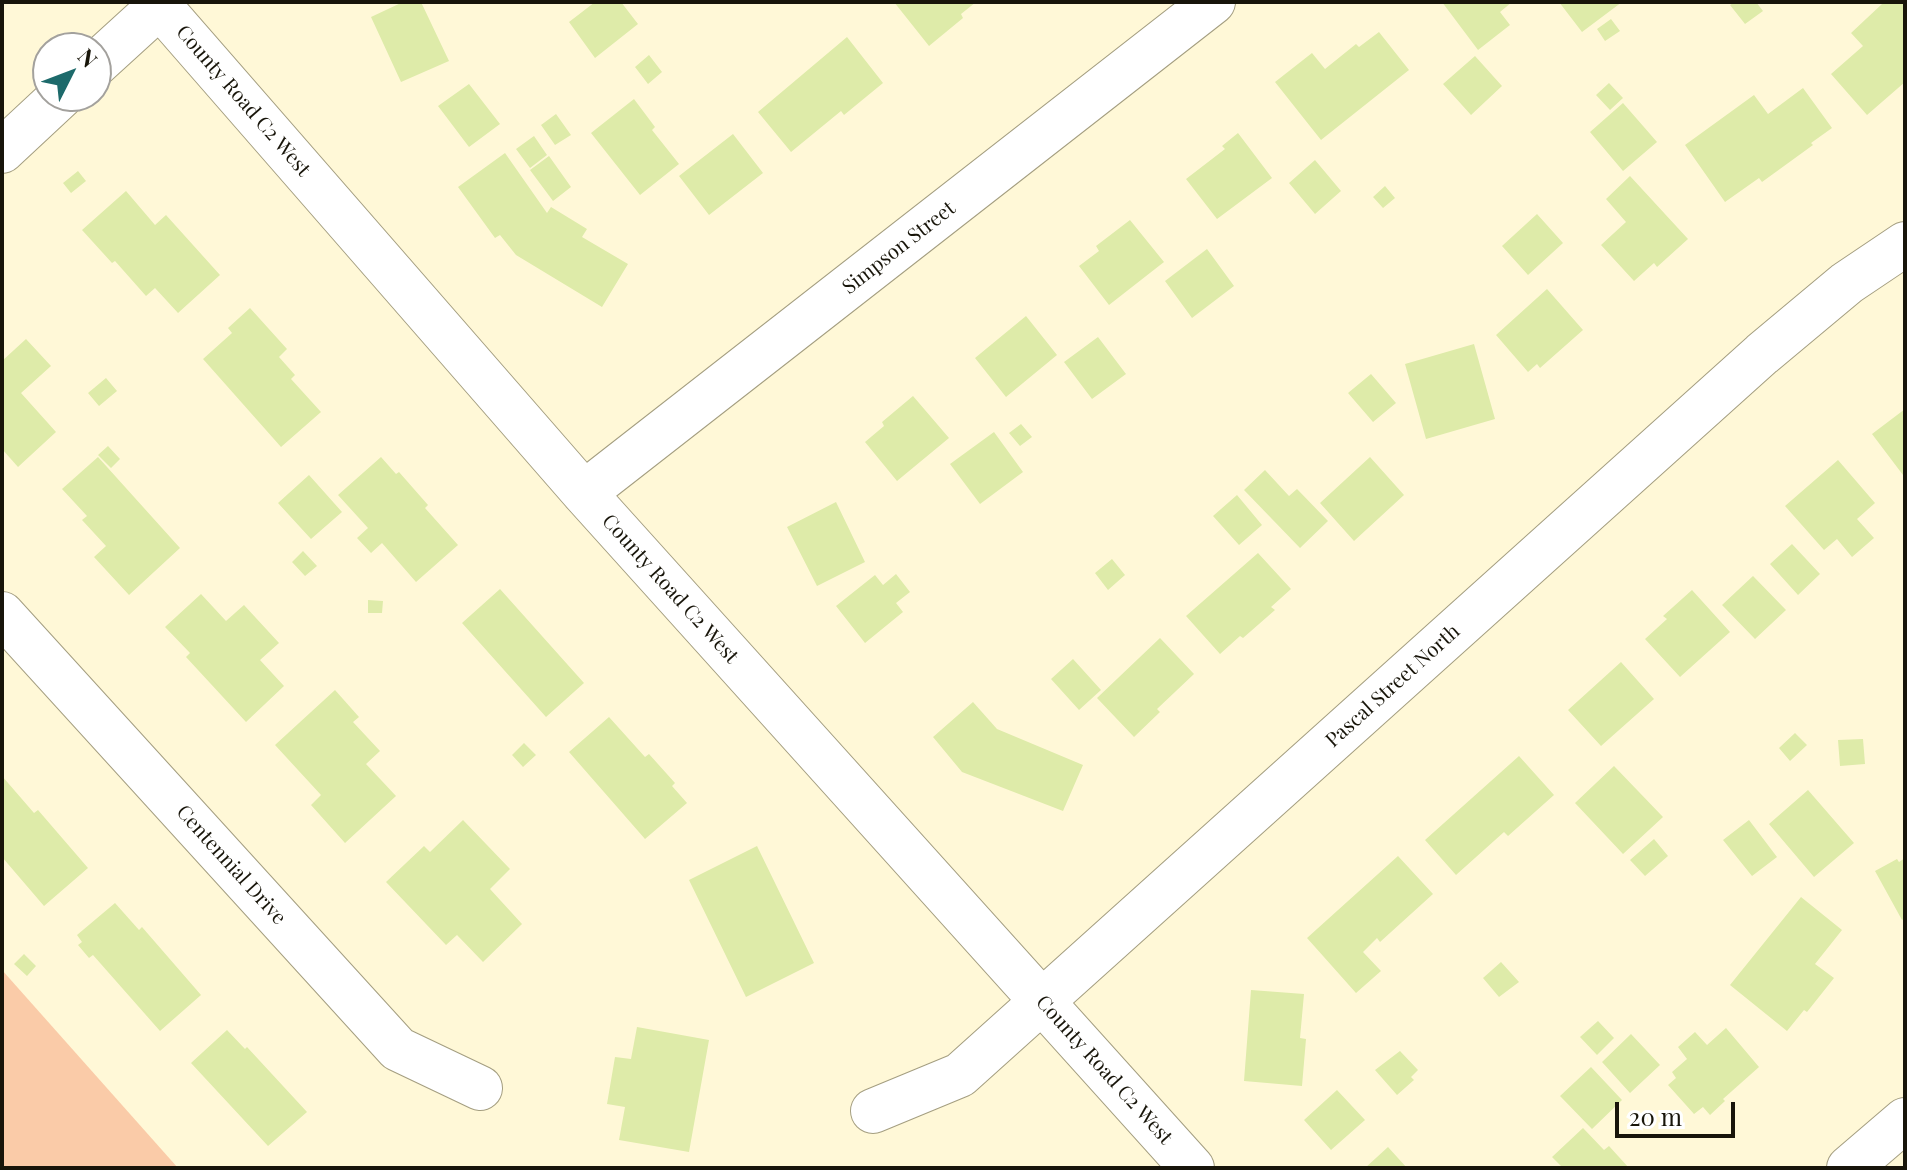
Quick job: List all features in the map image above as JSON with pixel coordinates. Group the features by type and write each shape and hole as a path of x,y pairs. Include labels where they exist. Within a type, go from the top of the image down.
{"street":[{"name":"Simpson Street","path":"584,493 1213,2"},
{"name":"County Road C2 West","path":"160,3 584,493 1192,1168"},
{"path":"112,49 160,3"},
{"path":"2,151 44,112"},
{"name":"Pascal Street North","path":"873,1111 960,1075 1762,354 1847,283 1905,244"},
{"name":"Centennial Drive","path":"2,614 398,1049 480,1088"},
{"path":"1849,1168 1905,1120"}],"shaded area":[{"path":"2,970 178,1168 2,1168"}],"building":[{"path":"403,2 421,2 449,61 401,82 371,17"},
{"path":"595,2 621,2 638,24 595,58 569,22"},
{"path":"894,2 976,2 961,14 963,18 929,46"},
{"path":"1442,2 1512,2 1500,12 1510,25 1478,50"},
{"path":"1559,2 1622,2 1582,32"},
{"path":"1735,2 1756,2 1763,11 1745,24 1730,5"},
{"path":"1880,2 1905,2 1905,82 1867,115 1831,74 1863,46 1851,33 1882,4"},
{"path":"1611,19 1620,31 1605,41 1597,29"},
{"path":"1379,32 1409,70 1321,140 1275,82 1312,53 1325,69 1356,44 1359,47"},
{"path":"847,37 883,83 844,115 841,111 791,152 758,112"},
{"path":"649,55 662,72 648,84 635,67"},
{"path":"1475,56 1502,86 1471,115 1443,84"},
{"path":"1609,83 1623,98 1610,110 1596,95"},
{"path":"469,84 500,124 469,147 438,106"},
{"path":"1803,88 1832,128 1762,182 1759,178 1725,202 1685,145 1754,95 1768,114"},
{"path":"634,99 655,127 652,130 679,164 640,195 591,133"},
{"path":"1623,103 1657,142 1623,171 1590,132"},
{"path":"556,114 571,135 555,145 541,125"},
{"path":"1238,133 1272,178 1217,219 1186,179 1225,149 1222,146"},
{"path":"733,134 763,173 709,215 679,176"},
{"path":"534,136 547,155 530,168 516,149"},
{"path":"505,153 547,213 551,207 587,229 582,237 628,264 602,307 516,255 500,235 495,238 458,187"},
{"path":"549,156 571,187 553,201 530,170"},
{"path":"1315,160 1341,191 1315,214 1289,183"},
{"path":"78,171 86,181 71,193 63,183"},
{"path":"1630,176 1688,239 1657,267 1654,263 1634,281 1601,245 1626,222 1606,199"},
{"path":"1385,186 1395,198 1383,208 1373,197"},
{"path":"126,191 155,225 166,215 220,275 178,313 155,288 146,296 82,230"},
{"path":"1537,214 1563,243 1528,275 1502,246"},
{"path":"1130,220 1164,262 1109,305 1079,266 1099,251 1096,246"},
{"path":"1207,249 1234,286 1192,318 1165,281"},
{"path":"1547,289 1583,330 1540,368 1537,364 1528,372 1496,335"},
{"path":"250,308 287,349 279,357 295,375 291,379 321,412 281,447 203,359 232,333 228,328"},
{"path":"1026,316 1057,355 1006,397 975,358"},
{"path":"1098,337 1126,374 1092,399 1064,362"},
{"path":"26,339 51,366 21,393 56,432 18,467 2,449 2,361"},
{"path":"1474,344 1495,419 1426,439 1405,364"},
{"path":"1371,374 1396,403 1373,422 1348,393"},
{"path":"106,378 117,391 99,406 88,393"},
{"path":"913,396 949,438 897,481 865,442 884,426 882,422"},
{"path":"1905,409 1905,473 1903,475 1872,434"},
{"path":"1021,424 1032,437 1020,446 1009,433"},
{"path":"994,432 1023,472 980,504 950,464"},
{"path":"108,446 120,459 111,468 98,455"},
{"path":"98,457 180,548 129,595 94,557 106,546 82,520 87,516 62,489"},
{"path":"381,457 428,505 425,508 458,545 416,582 382,543 371,553 357,538 368,528 338,495"},
{"path":"1370,457 1404,495 1354,541 1320,503"},
{"path":"1838,460 1875,503 1857,519 1874,538 1852,557 1837,539 1824,550 1785,506"},
{"path":"1265,470 1289,496 1297,489 1328,521 1300,548 1244,490"},
{"path":"309,475 342,512 311,539 278,503"},
{"path":"1237,495 1262,525 1239,545 1213,516"},
{"path":"836,502 865,562 817,586 787,527"},
{"path":"1792,544 1820,574 1798,595 1770,564"},
{"path":"303,551 317,566 305,576 292,562"},
{"path":"1258,553 1291,589 1271,607 1275,610 1220,654 1186,616"},
{"path":"1112,559 1125,575 1108,590 1095,573"},
{"path":"896,574 910,592 896,603 903,612 865,643 836,606 875,575 883,585"},
{"path":"1753,576 1786,610 1755,639 1722,605"},
{"path":"500,589 584,683 546,717 462,623"},
{"path":"1692,590 1730,632 1680,677 1645,639 1667,619 1663,616"},
{"path":"201,594 226,621 244,605 279,643 260,660 284,686 246,722 186,657 190,653 165,627"},
{"path":"368,600 383,601 382,613 368,613"},
{"path":"1160,638 1194,674 1157,709 1160,712 1134,737 1097,698"},
{"path":"1073,659 1101,690 1079,710 1051,679"},
{"path":"1621,662 1654,699 1601,746 1568,710"},
{"path":"335,690 359,717 353,722 380,751 366,764 396,796 345,843 311,805 321,795 275,745"},
{"path":"973,702 997,729 1083,765 1063,811 962,772 933,737"},
{"path":"609,717 645,757 649,754 675,783 672,786 687,803 645,839 569,752"},
{"path":"1795,733 1807,745 1790,761 1779,748"},
{"path":"1863,739 1865,764 1840,766 1838,740"},
{"path":"524,743 536,755 523,767 512,755"},
{"path":"1519,756 1554,795 1508,836 1504,832 1456,875 1425,840"},
{"path":"1614,766 1663,817 1623,854 1575,803"},
{"path":"2,776 34,813 38,810 88,868 44,906 2,857"},
{"path":"1808,790 1854,843 1814,877 1769,824"},
{"path":"463,820 510,869 490,889 522,924 483,962 457,935 446,945 386,882 424,846 430,852"},
{"path":"1749,820 1777,857 1752,876 1723,840"},
{"path":"1654,839 1668,856 1645,876 1630,860"},
{"path":"757,846 814,963 746,997 689,880"},
{"path":"1398,856 1433,894 1380,942 1377,938 1363,952 1381,971 1356,993 1307,938"},
{"path":"1905,858 1905,918 1902,920 1875,871"},
{"path":"1801,897 1842,930 1815,964 1834,978 1787,1031 1730,985"},
{"path":"115,903 139,930 142,927 201,995 160,1031 93,955 89,958 78,945 82,942 77,935"},
{"path":"24,954 36,966 27,976 14,964"},
{"path":"1501,962 1519,982 1499,997 1483,978"},
{"path":"1251,990 1304,994 1300,1038 1306,1039 1302,1086 1244,1081"},
{"path":"1598,1021 1614,1038 1597,1055 1580,1037"},
{"path":"637,1027 709,1040 689,1152 619,1140 625,1107 607,1104 615,1057 631,1059"},
{"path":"1726,1028 1759,1067 1710,1115 1703,1107 1694,1114 1668,1085 1676,1078 1672,1072 1687,1059 1678,1047 1695,1032 1707,1045"},
{"path":"227,1030 245,1049 247,1047 307,1112 268,1146 191,1063"},
{"path":"1631,1034 1660,1065 1630,1093 1602,1062"},
{"path":"1400,1051 1418,1070 1411,1077 1414,1080 1397,1095 1375,1070"},
{"path":"1591,1067 1622,1100 1592,1129 1560,1096"},
{"path":"1337,1090 1365,1120 1331,1150 1304,1120"},
{"path":"1583,1128 1604,1150 1609,1146 1629,1168 1563,1168 1552,1157"},
{"path":"1388,1147 1407,1168 1365,1168"}]}
